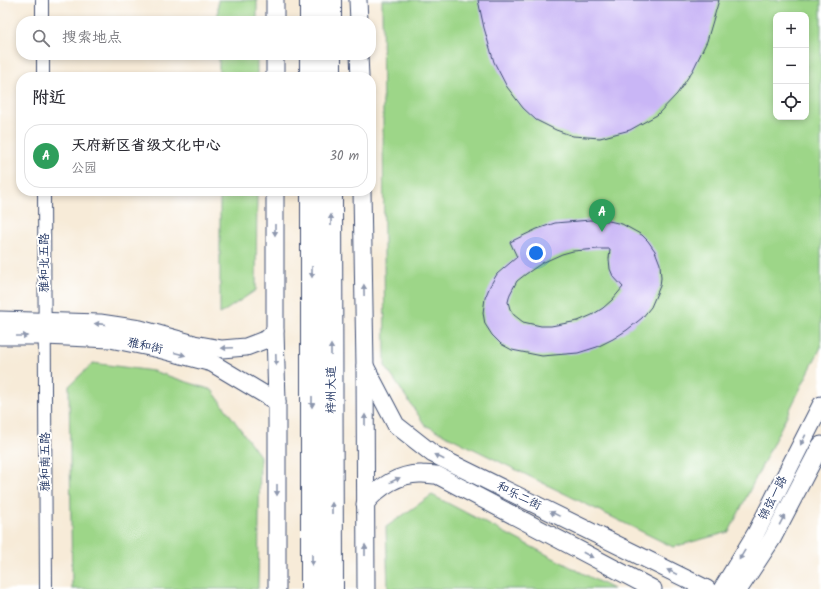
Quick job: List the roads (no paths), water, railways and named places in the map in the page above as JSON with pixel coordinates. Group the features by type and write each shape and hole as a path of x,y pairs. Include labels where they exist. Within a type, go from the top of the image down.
{"highway":[{"path":"311,16 312,0"},
{"path":"330,0 330,16"},
{"path":"330,60 330,72"},
{"name":"梓州大道","path":"312,196 312,589"},
{"name":"梓州大道","path":"331,196 332,589"}],"street":[{"path":"42,0 42,16"},
{"path":"275,0 275,16"},
{"path":"358,0 359,16"},
{"path":"43,60 43,72"},
{"path":"275,60 275,72"},
{"path":"359,60 360,72"},
{"name":"雅和北五路","path":"44,196 44,328"},
{"path":"275,196 277,589"},
{"path":"362,196 365,366 366,589"},
{"name":"雅和街","path":"0,320 110,339 159,349 212,363 277,402"},
{"name":"雅和街","path":"0,336 44,328 100,323 140,329 194,344 222,349 246,347 267,340 275,331"},
{"name":"雅和南五路","path":"44,328 46,589"},
{"name":"和乐二街","path":"365,366 396,426 433,454 707,589"},
{"name":"锦弦一路","path":"722,589 756,533 821,405"},
{"name":"锦弦一路","path":"739,589 772,539 821,445"},
{"name":"和乐二街","path":"365,504 372,495 383,486 403,477 420,474 438,475 653,589"}],"place":[{"name":"天府新区省级文化中心","path":"602,232"}]}
